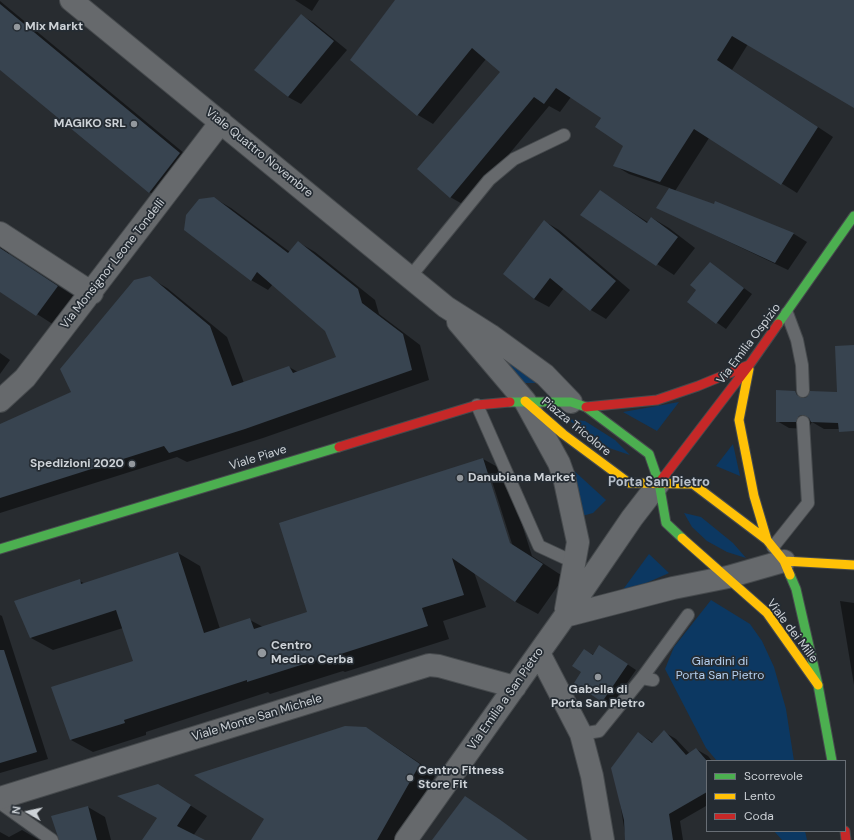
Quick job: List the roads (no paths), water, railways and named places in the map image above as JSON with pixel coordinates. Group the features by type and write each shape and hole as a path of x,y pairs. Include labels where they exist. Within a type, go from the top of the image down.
{"main road":[{"name":"Via Emilia Ospizio","path":"659,483 750,364 854,216"},
{"path":"578,404 657,400 698,386 750,364"},
{"path":"750,364 739,420 754,496 775,550 854,565"},
{"name":"Piazza Tricolore","path":"526,401 578,404 649,454 659,483 666,523 728,578"},
{"name":"Piazza Tricolore","path":"526,401 563,434 629,483 693,484 729,510 775,550"},
{"name":"Viale Piave","path":"0,549 477,405 526,401"},
{"name":"Viale dei Mille","path":"775,550 796,589 818,685 832,760"},
{"name":"Viale dei Mille","path":"728,578 767,613 818,685"}],"street":[{"name":"Viale Quattro Novembre","path":"70,0 446,307 490,335 545,375 578,404"},
{"name":"Via Monsignor Leone Tondelli","path":"0,401 25,378 92,293 221,122"},
{"path":"0,233 92,293"},
{"name":"Viale Quattro Novembre","path":"446,307 526,401"},
{"name":"Via Emilia a San Pietro","path":"526,401 559,463 564,477 578,542 565,616"},
{"name":"Via Emilia a San Pietro","path":"406,840 565,616 624,529 659,483"},
{"path":"565,616 674,588 728,578 775,550"},
{"path":"538,653 581,734 592,776 603,840"},
{"name":"Viale Monte San Michele","path":"0,798 429,665 440,666 515,687"}],"lane":[{"path":"410,277 489,180 514,159 564,135"},
{"path":"787,313 798,346 802,365 803,391"},
{"path":"477,405 540,546 567,559 575,558"},
{"path":"775,550 808,503 803,422"},
{"path":"581,734 599,731 648,679 688,615"},
{"path":"0,803 52,840"}],"place":[{"name":"Mix Markt","path":"17,27"},
{"name":"MAGIKO SRL","path":"134,124"},
{"name":"Spedizioni 2020","path":"132,464"},
{"name":"Danubiana Market","path":"460,478"},
{"name":"Centro Medico Cerba","path":"262,653"},
{"name":"Gabella di Porta San Pietro","path":"598,677"},
{"name":"Centro Fitness Store Fit","path":"410,778"}],"district":[{"name":"Porta San Pietro","path":"659,483"}],"park label":[{"name":"Giardini di Porta San Pietro","path":"720,669"}]}
